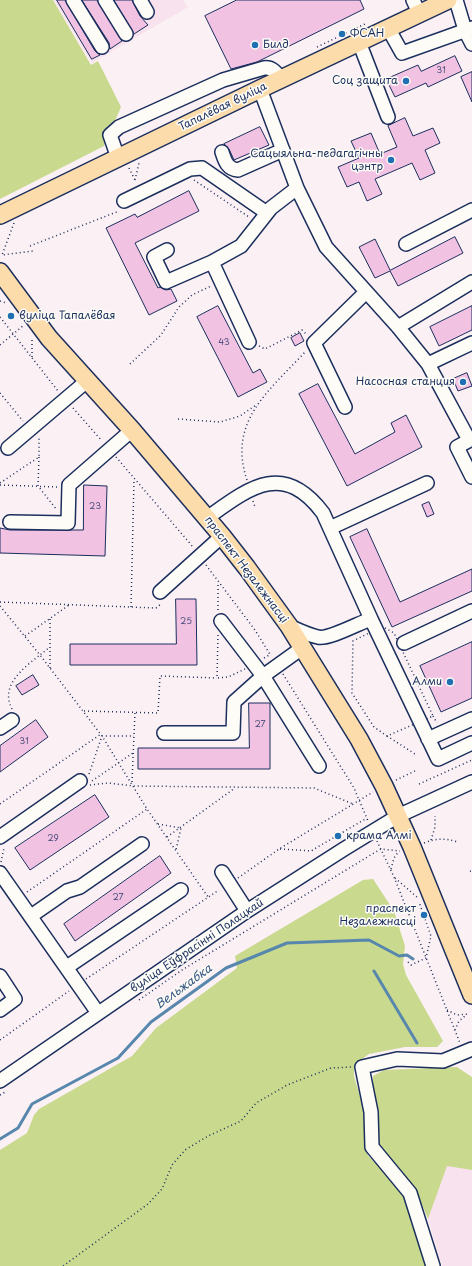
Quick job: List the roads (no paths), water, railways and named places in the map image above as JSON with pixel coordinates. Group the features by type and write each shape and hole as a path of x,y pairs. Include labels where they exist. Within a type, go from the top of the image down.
{"main road":[{"name":"Тапалёвая вуліца","path":"7,219 118,158 388,28 416,7 448,0"},
{"name":"праспект Незалежнасці","path":"0,272 50,338 132,430 222,536 289,626 359,739 384,786 398,816 406,849 472,995"}],"street":[{"path":"73,0 102,47"},
{"path":"105,0 126,34"},
{"path":"140,0 147,12"},
{"path":"456,0 469,29 472,44"},
{"path":"388,28 402,53 469,29"},
{"path":"359,42 388,117"},
{"path":"118,158 110,135 119,127 223,80 268,67 274,70 281,79"},
{"path":"260,89 297,188 326,247 398,327 428,364 471,440 457,447 472,477"},
{"path":"222,152 228,165 233,170 238,170 283,150"},
{"path":"124,205 190,169 202,168 263,219"},
{"path":"167,250 154,257 166,282 212,262 241,246 271,208 297,188"},
{"path":"406,244 472,210"},
{"path":"212,262 249,342"},
{"path":"398,327 472,282"},
{"path":"345,407 314,343 366,292"},
{"path":"428,364 472,343"},
{"path":"8,448 88,380"},
{"path":"10,522 68,524 69,485 132,430"},
{"path":"206,518 250,489 259,485 277,483 293,486 315,502 323,513 438,759 472,743"},
{"path":"330,528 426,483"},
{"path":"160,598 222,536"},
{"path":"404,643 472,611"},
{"path":"221,621 263,676 319,766"},
{"path":"289,626 319,638 332,635 356,624 374,624"},
{"path":"164,732 233,733 234,702 263,676 302,648"},
{"path":"0,728 12,715"},
{"path":"428,739 472,719"},
{"path":"0,837 84,782"},
{"name":"вуліца Еўфрасінні Полацкай","path":"3,1086 98,1013 247,911 344,848 398,816 472,782"},
{"path":"31,916 67,891 80,887 142,844"},
{"path":"0,866 31,916 98,1013"},
{"path":"222,872 247,911"},
{"path":"67,968 181,890"},
{"path":"0,976 15,999 0,1010"},
{"path":"433,1266 410,1193 372,1147 371,1112 362,1067 397,1059 443,1061 472,1049"}],"waterway":[{"name":"Вельжабка","path":"0,1139 18,1128 32,1104 118,1058 151,1022 226,968 287,943 369,940 399,956 407,955 413,959"},
{"path":"374,971 417,1043"}],"place":[{"name":"ФСАН","path":"342,34"},
{"name":"Билд","path":"255,45"},
{"name":"Соц защита","path":"406,81"},
{"name":"Сацыяльна-педагагічны цэнтр","path":"391,160"},
{"name":"вуліца Тапалёвая","path":"11,316"},
{"name":"Насосная станция","path":"463,382"},
{"name":"Алми","path":"450,682"},
{"name":"крама Алмі","path":"338,836"},
{"name":"праспект Незалежнасці","path":"424,915"}]}
